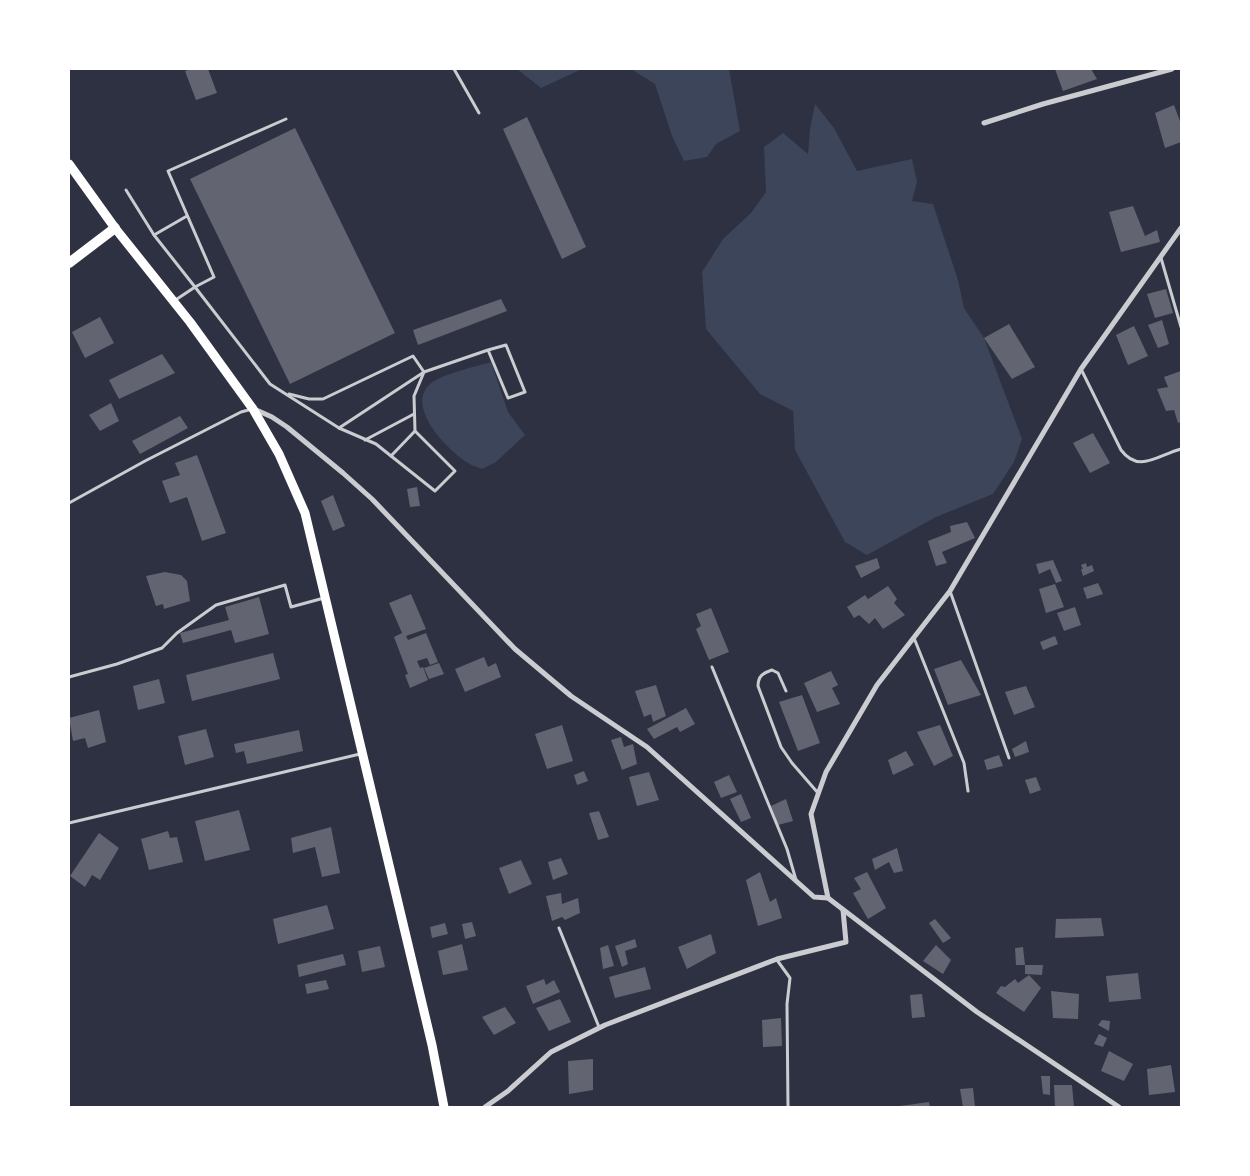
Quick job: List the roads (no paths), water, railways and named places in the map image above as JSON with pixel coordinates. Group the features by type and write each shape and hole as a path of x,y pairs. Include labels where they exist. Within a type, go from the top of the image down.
{"highway":[{"path":"69,263 115,228"}],"main road":[{"path":"69,164 115,228 173,301 253,409 280,454 305,513 432,1045 444,1107"}],"street":[{"path":"984,123 1043,104 1172,69"},
{"path":"828,898 811,814 826,772 877,685 950,591 1081,369 1181,228"},
{"path":"253,409 272,417 287,427 343,473 372,499 515,649 571,696 647,746 814,897 828,898 977,1012 1119,1107"},
{"path":"485,1107 508,1091 551,1052 600,1028 777,959 846,942 843,910"}],"lane":[{"path":"454,69 480,113"},
{"path":"173,301 214,277 168,171 286,119"},
{"path":"126,190 154,235 270,384 338,428 376,444 435,491 455,471 415,431"},
{"path":"154,235 187,216"},
{"path":"1161,257 1181,327"},
{"path":"338,428 424,372 488,350 506,344 525,392 508,398 488,350"},
{"path":"286,394 308,399 323,399 413,356 424,372"},
{"path":"1081,369 1120,450 1127,459 1144,463 1181,449"},
{"path":"391,456 415,431 414,396 424,372"},
{"path":"69,503 145,461 242,412 253,409"},
{"path":"364,440 415,413"},
{"path":"69,677 117,664 162,648 177,633 216,605 285,585 291,607 325,598"},
{"path":"950,591 1009,758"},
{"path":"914,637 964,764 968,791"},
{"path":"712,667 787,848 796,881"},
{"path":"786,691 778,673 772,670 763,672 758,680 758,686 781,747 798,771 818,793"},
{"path":"69,822 362,754"},
{"path":"559,928 600,1028"},
{"path":"777,959 790,978 787,1004 788,1107"}]}
